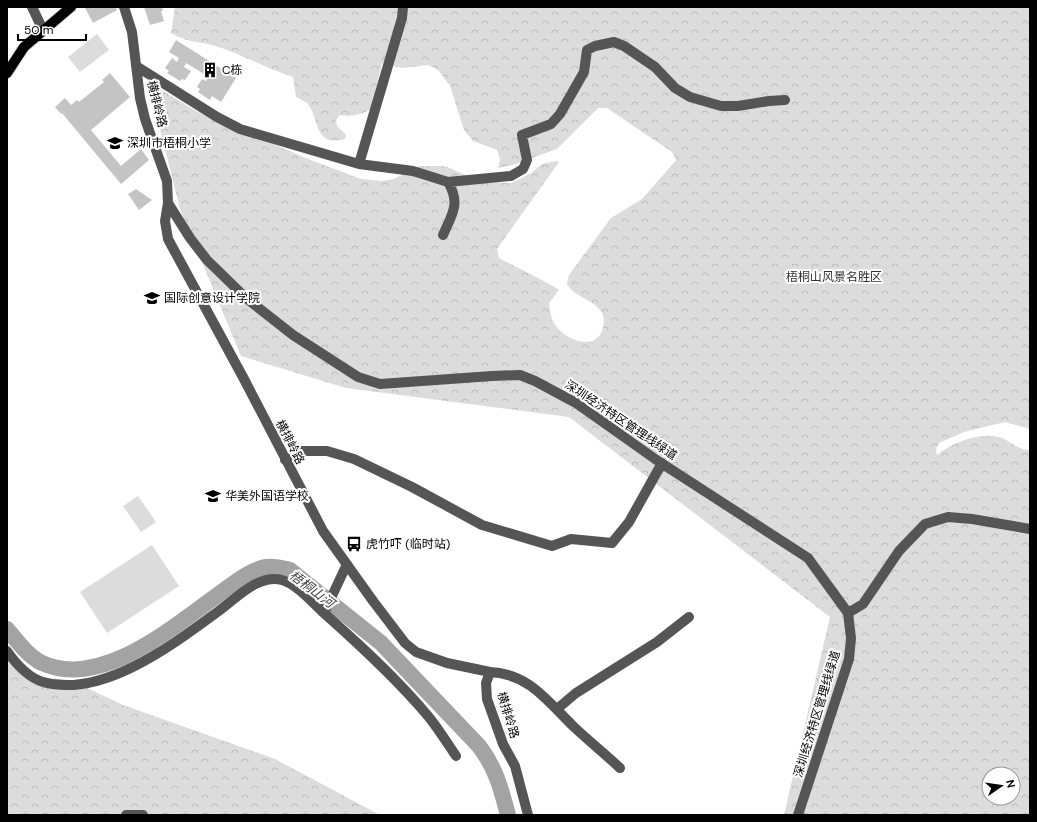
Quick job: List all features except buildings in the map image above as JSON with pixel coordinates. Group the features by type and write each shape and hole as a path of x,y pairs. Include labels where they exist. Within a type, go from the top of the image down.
{"main road":[{"path":"7,73 24,47 71,7"}],"street":[{"path":"32,7 43,30"},
{"name":"横排岭路","path":"124,7 132,32 145,119 167,181 168,203 165,221 168,238 244,378 323,531 346,564 401,637 416,652 447,663 490,672 486,684 487,699 503,744 515,766 528,815"},
{"path":"359,164 402,18 403,7"},
{"path":"136,66 217,117 240,129 359,164 413,171 448,182 511,176 523,169 527,160 522,135 551,124 560,114 584,72 587,50 595,46 614,42 624,46 655,68 675,88 690,97 722,106 738,106 785,100"},
{"path":"443,235 456,203 455,194 448,182"},
{"name":"深圳经济特区管理线绿道","path":"168,203 190,238 207,260 246,298 292,335 358,377 380,384 492,376 520,376 535,381 576,403 662,463 808,558 848,613 850,638 849,659 798,815"},
{"path":"285,460 298,451 327,451 354,460 412,487 482,525 552,546 571,539 612,543 629,522 662,463"},
{"path":"848,613 864,604 899,551 925,524 948,517 972,519 1030,529"},
{"path":"324,613 346,564"},
{"path":"7,652 18,667 42,682 66,685 82,683 125,671 176,643 257,583 265,580 282,580 291,584 363,647 429,716 456,756"},
{"path":"557,709 576,692 657,642 689,617"},
{"path":"490,672 506,673 524,681 544,695 574,727 620,768"},
{"path":"126,815 143,815"}],"green space":[{"name":"梧桐山风景名胜区","path":"175,7 1030,7 1030,429 1005,422 964,432 939,443 936,449 937,455 943,450 966,439 991,436 1003,438 1022,449 1030,450 1030,815 784,815 830,617 569,417 346,388 241,356 180,209 150,89 155,86 196,111 247,136 262,139 308,159 361,179 382,181 394,179 419,166 445,166 482,182 511,183 530,174 542,164 556,161 559,162 497,249 499,258 559,290 549,303 552,319 556,326 569,337 578,341 586,342 593,341 599,336 603,328 604,319 602,312 597,307 571,290 567,284 569,275 611,218 642,199 672,165 676,160 672,152 607,108 598,108 557,149 512,165 498,168 500,160 497,150 473,141 464,130 450,86 438,70 428,65 402,68 382,63 371,109 356,115 340,115 336,120 337,126 346,135 345,139 335,141 322,136 307,103 296,97 293,77 222,48 186,40 171,33"},
{"path":"97,34 109,50 80,72 68,57"},
{"path":"138,496 156,522 141,532 123,506"},
{"path":"152,545 179,586 107,633 80,592"},
{"path":"7,656 25,675 83,686 123,705 275,759 380,815 7,815"}],"waterway":[{"name":"梧桐山河","path":"7,629 27,652 42,663 65,669 88,668 112,661 136,651 181,622 253,571 266,567 278,567 290,570 381,643 479,746 490,762 494,771 508,815"}],"place":[{"name":"C栋","path":"210,70"},
{"name":"深圳市梧桐小学","path":"115,143"},
{"name":"国际创意设计学院","path":"152,298"},
{"name":"华美外国语学校","path":"213,496"},
{"name":"虎竹吓 (临时站)","path":"354,544"}]}
